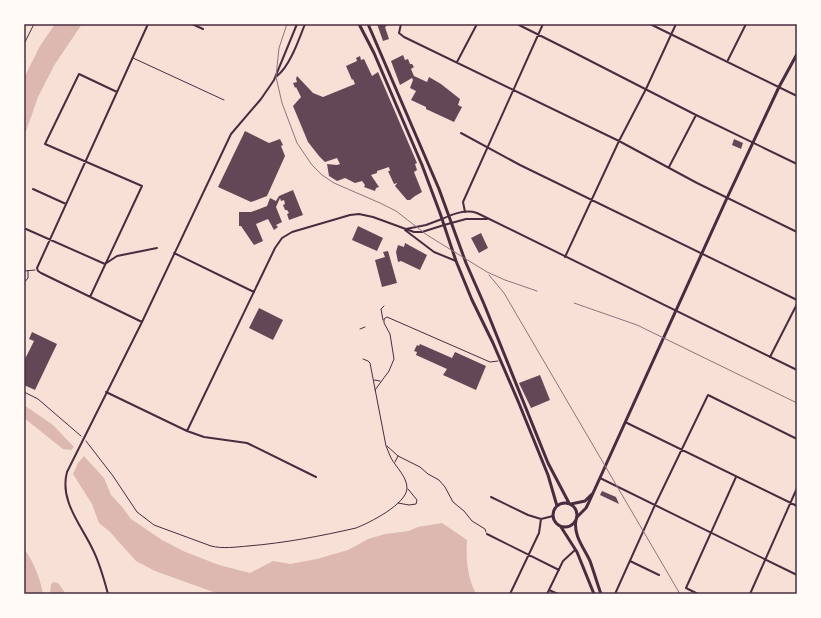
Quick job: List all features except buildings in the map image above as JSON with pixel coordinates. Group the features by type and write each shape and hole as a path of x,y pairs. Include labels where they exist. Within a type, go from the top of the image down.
{"main road":[{"path":"359,24 374,53 422,166 456,261 500,360 548,475 557,506"},
{"path":"368,24 436,182 466,263 548,463 570,504 576,510 577,519 575,525 578,537 589,560 601,594"},
{"path":"562,527 571,526 586,508 753,142 779,87 797,54"},
{"path":"593,492 585,501 570,504 564,503 557,506 554,509 553,516 557,524 562,527 575,550 594,594"}],"street":[{"path":"142,322 41,273 37,269 37,264 148,24"},
{"path":"192,24 203,29"},
{"path":"108,594 98,561 70,506 65,488 67,472 142,322 231,134 262,99 276,76 297,24"},
{"path":"276,76 282,72 306,24"},
{"path":"401,24 399,32 402,35 513,89 797,232"},
{"path":"457,62 477,24"},
{"path":"517,24 696,115 797,164"},
{"path":"465,212 463,202 543,24"},
{"path":"650,24 797,96"},
{"path":"565,257 676,24"},
{"path":"727,61 746,24"},
{"path":"90,297 142,186 45,144 79,74 117,92"},
{"path":"669,168 696,115"},
{"path":"461,133 487,148 797,300"},
{"path":"33,188 66,204"},
{"path":"406,229 426,225 449,216 465,212 473,212 797,370"},
{"path":"187,431 278,243 289,233 350,214 373,217 414,232 422,232 451,222 466,219 489,219"},
{"path":"26,228 105,264"},
{"path":"402,228 414,235 434,252 456,261"},
{"path":"105,264 117,256 157,248"},
{"path":"174,253 254,292"},
{"path":"770,357 797,304"},
{"path":"106,392 187,431 204,437 247,443 316,477"},
{"path":"615,594 655,505 708,395 797,439"},
{"path":"625,422 797,506"},
{"path":"698,594 686,588 736,476"},
{"path":"600,478 797,574"},
{"path":"750,594 797,488"},
{"path":"490,497 528,515 541,519 553,516"},
{"path":"510,594 539,533 541,519"},
{"path":"487,534 559,570"},
{"path":"548,594 566,557 575,550"},
{"path":"630,561 659,574"},
{"path":"549,590 558,594"}],"lane":[{"path":"133,58 224,100"}],"path":[{"path":"24,44 34,24"},
{"path":"24,271 37,269"},
{"path":"24,283 28,278 28,271"},
{"path":"375,390 391,367 394,359 390,334 383,321 381,309 384,306"},
{"path":"383,321 387,317 490,362 500,360"},
{"path":"360,329 365,327"},
{"path":"363,358 370,363 386,446 394,463 404,478 407,488 416,500 416,504 409,505 398,503"},
{"path":"373,380 381,381"},
{"path":"24,392 38,399 81,436"},
{"path":"87,441 137,512 154,525 216,547 232,547 291,541 346,530 366,524 379,517 398,503 404,496 407,488"},
{"path":"386,446 398,456 420,467 428,474 439,480 445,487 453,502 464,511 472,521 485,529 487,534"},
{"path":"394,463 398,456"}],"shaded area":[{"path":"55,24 82,24 55,64 38,97 24,137 24,78 40,46"},
{"path":"24,405 53,425 74,447 71,450 63,449 24,418"},
{"path":"84,456 104,478 111,495 131,519 162,540 183,551 219,565 250,573 273,561 290,564 317,559 348,550 368,539 385,534 409,531 418,527 442,523 467,540 468,567 476,594 219,594 155,571 136,561 110,532 99,523 92,504 73,474 78,463"},
{"path":"24,549 36,570 43,594 24,594"},
{"path":"54,582 58,583 66,594 50,594 51,584"}],"railway":[{"path":"287,24 279,48 276,77 282,103 297,143 312,165 322,175 334,183 396,211 427,235 487,272 537,291"},
{"path":"489,275 504,293 680,594"},
{"path":"574,303 637,325 797,403"}]}
